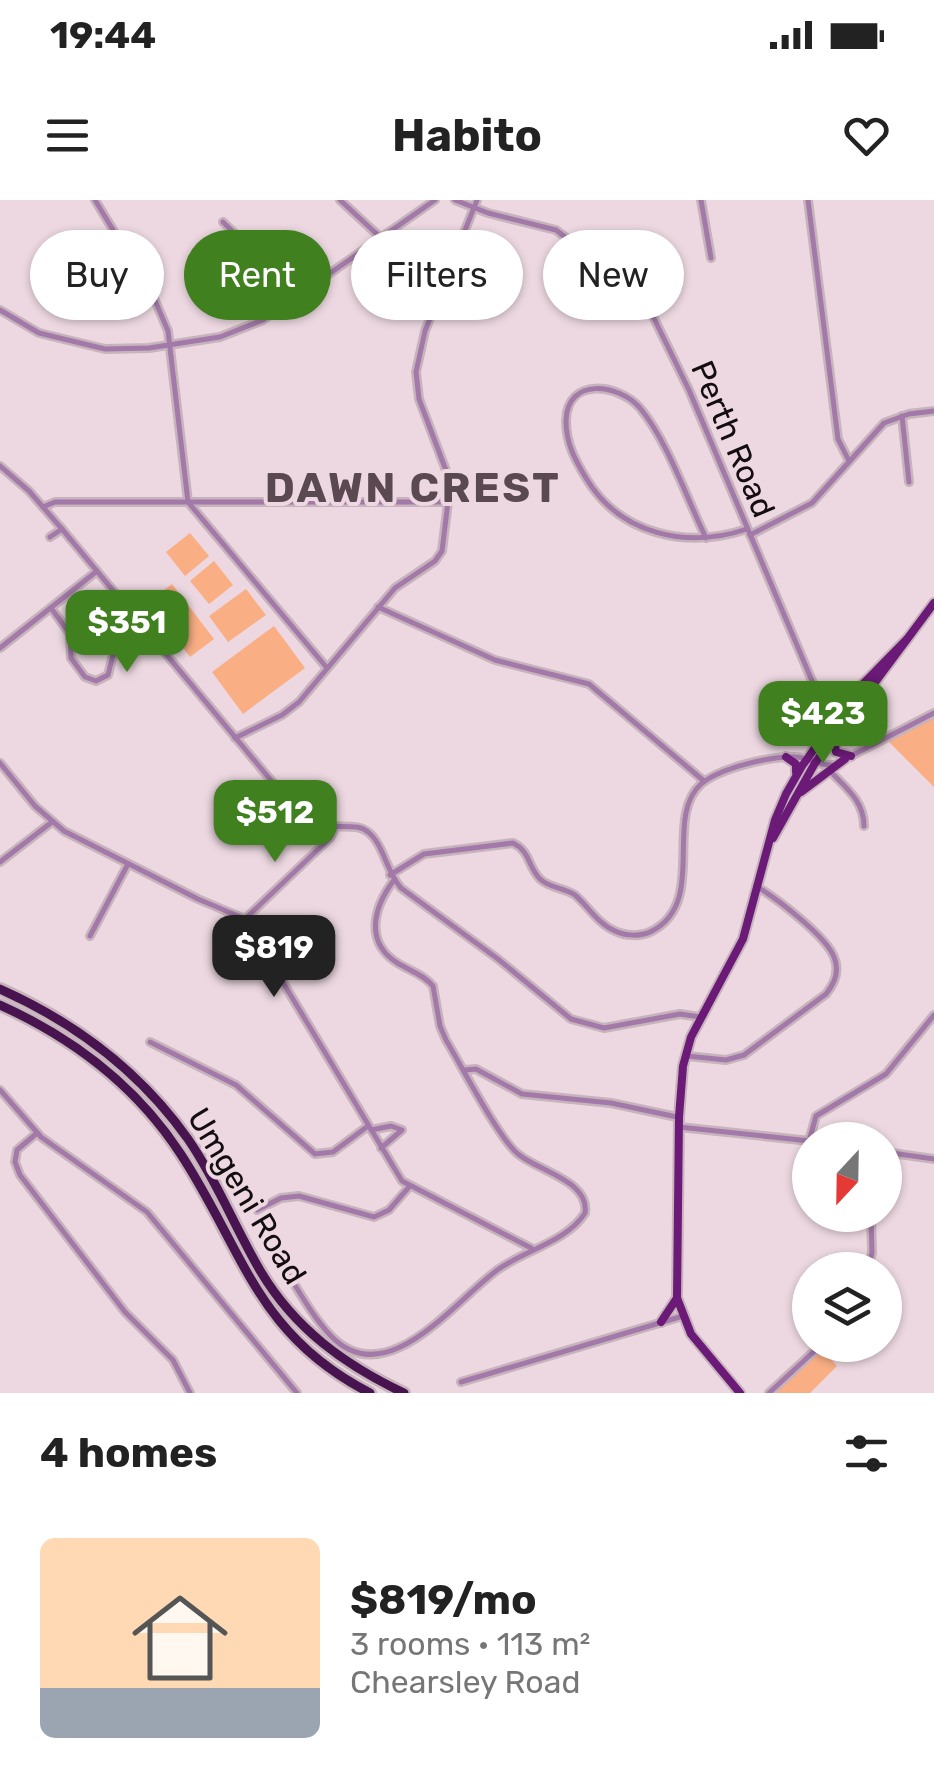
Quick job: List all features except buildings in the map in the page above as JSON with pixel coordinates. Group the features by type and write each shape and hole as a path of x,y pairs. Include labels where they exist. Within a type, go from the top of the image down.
{"highway":[{"name":"Umgeni Road","path":"0,989 78,1030 144,1085 202,1160 260,1271 286,1308 341,1359 404,1393"},
{"name":"Umgeni Road","path":"0,1005 78,1048 144,1106 187,1165 264,1302 300,1344 370,1393"}],"main road":[{"path":"740,1393 709,1358 683,1316 677,1298 679,1122 686,1056 701,1017 738,950 778,811 795,777 844,726 934,603"},
{"path":"770,842 835,719 855,692 908,638"},
{"path":"794,798 848,757 836,752 834,738"},
{"path":"786,758 796,764 795,777"},
{"path":"661,1322 677,1298"}],"street":[{"path":"95,200 154,298 171,346 188,502 327,668"},
{"path":"340,200 372,230"},
{"path":"390,230 435,200"},
{"name":"Perth Road","path":"455,200 556,230 640,296 658,323 823,706 844,726"},
{"path":"235,738 288,711 401,583 438,558 444,542 447,473 419,399 416,372 422,339 478,200"},
{"path":"701,200 711,258"},
{"path":"808,200 838,439 849,461"},
{"path":"223,222 231,230"},
{"path":"0,310 39,333 96,348 171,346 212,340 259,320"},
{"path":"706,538 660,441 636,404 607,388 586,390 575,397 566,416 569,443 583,474 607,506 648,532 706,538 749,532 812,503 884,423 934,411"},
{"path":"902,416 909,482"},
{"path":"0,466 43,507 98,571 298,814 315,824 367,831 376,841 392,878 571,1019 604,1028 680,1014 701,1017"},
{"path":"43,507 55,502 448,502"},
{"path":"50,537 62,529"},
{"path":"0,648 98,571"},
{"path":"378,607 494,660 589,684 704,782"},
{"path":"51,608 69,631 71,658 85,676 96,681 108,675 115,647 142,624"},
{"path":"279,1260 335,1340 359,1353 384,1355 410,1342 501,1267 576,1224 585,1214 585,1202 574,1187 527,1161 509,1146 440,1026 433,986 392,959 377,938 377,907 392,878 424,854 513,843 524,850 542,880 572,894 607,926 624,934 647,933 665,920 678,900 688,807 692,795 704,782 720,771 786,758 830,766 934,713"},
{"path":"0,763 52,822 128,864 245,919 408,1187 533,1249"},
{"path":"830,772 856,798 863,811 864,826"},
{"path":"0,862 52,822"},
{"path":"245,919 335,828"},
{"path":"90,936 128,864"},
{"path":"686,1056 726,1060 744,1055 826,994 835,981 833,953 756,886"},
{"path":"814,1122 816,1116 886,1074 934,1016"},
{"path":"150,1042 236,1085 310,1152 333,1152 369,1128 391,1126 402,1130 381,1148"},
{"path":"465,1070 476,1068 522,1094 611,1103 679,1122 792,1139"},
{"path":"0,1090 37,1132 147,1212 296,1393"},
{"path":"37,1132 16,1150 20,1174 125,1312 173,1360 190,1393"},
{"path":"902,1154 934,1158"},
{"path":"258,1210 281,1198 299,1196 374,1217 389,1210 408,1187"},
{"path":"460,1382 683,1316"},
{"path":"768,1393 802,1362"}],"shaded area":[{"path":"190,533 209,556 185,576 166,552"},
{"path":"214,561 233,585 209,604 190,581"},
{"path":"172,584 214,639 190,657 148,602"},
{"path":"246,589 266,615 228,642 209,616"},
{"path":"274,626 305,668 243,714 212,672"},
{"path":"934,713 934,787 885,738"},
{"path":"803,1362 833,1362 837,1366 810,1393 771,1393"}],"district":[{"name":"DAWN CREST","path":"413,488"}]}
